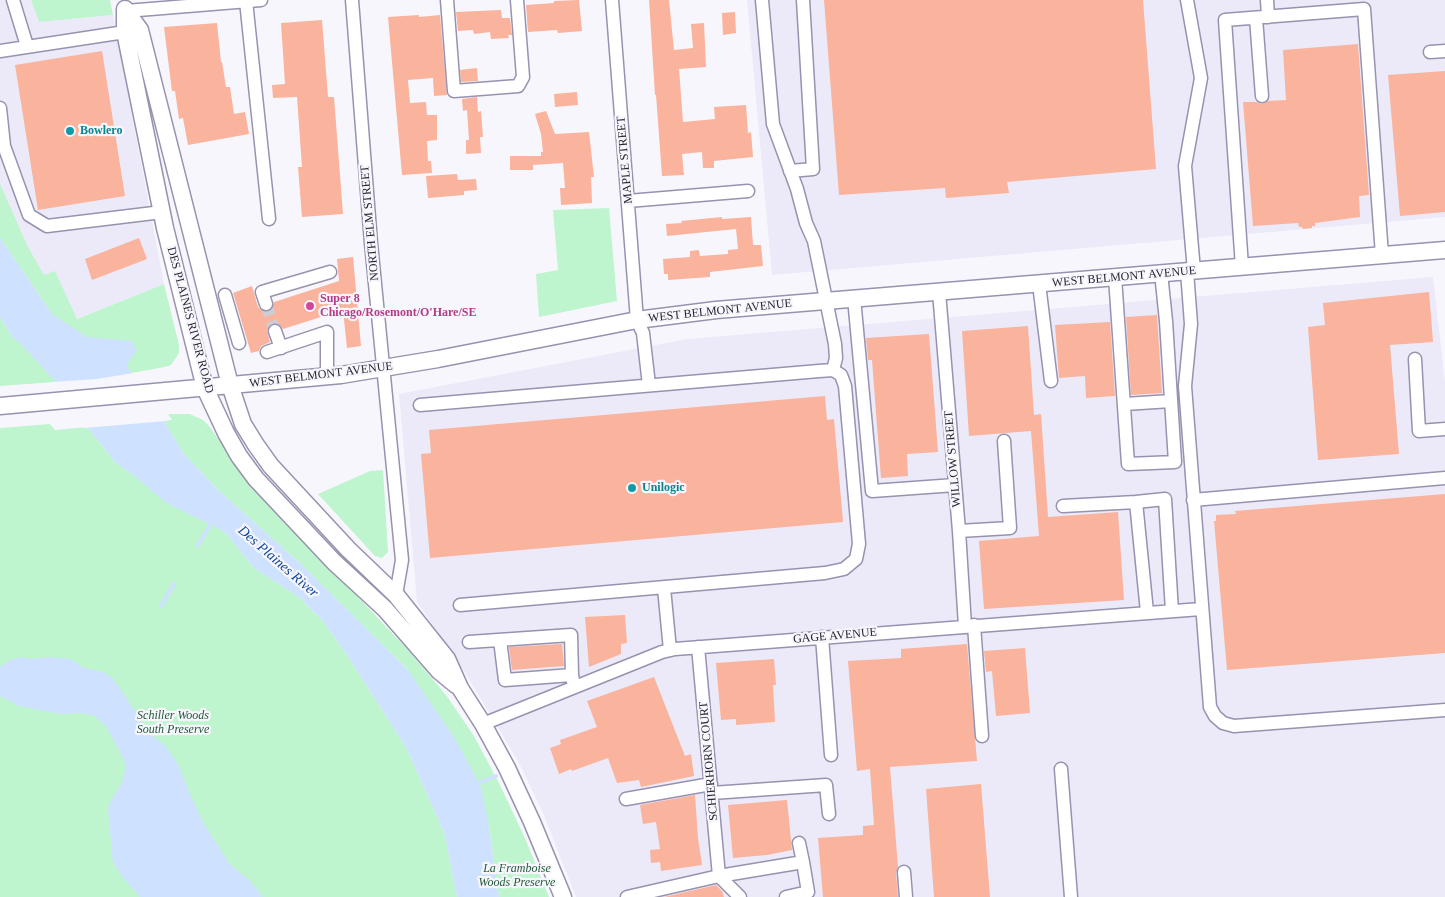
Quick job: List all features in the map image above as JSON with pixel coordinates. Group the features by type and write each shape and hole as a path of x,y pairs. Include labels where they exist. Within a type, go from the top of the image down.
{"main road":[{"name":"DES PLAINES RIVER ROAD","path":"124,5 125,32 162,212 205,388 226,433 239,456 256,479 334,562 385,609 439,671 460,688"},
{"name":"DES PLAINES RIVER ROAD","path":"124,5 140,30 221,314 230,385 243,424 271,466 348,549 396,595 447,659 460,688 483,724 507,768 563,897"},
{"name":"WEST BELMONT AVENUE","path":"0,406 205,388 383,369 637,320 716,310 1445,250"}],"street":[{"path":"13,0 26,46"},
{"path":"124,5 261,0"},
{"name":"NORTH ELM STREET","path":"352,0 371,243 402,560 396,595"},
{"path":"447,0 454,91 518,86 523,77 517,0"},
{"name":"MAPLE STREET","path":"612,0 637,320 643,333 649,385"},
{"path":"762,0 773,124 806,223 814,241 835,344 836,358 833,370"},
{"path":"790,171 814,169 802,0"},
{"path":"1187,0 1201,78 1185,166 1191,324 1185,386 1210,707 1215,716 1223,723 1234,726 1445,710"},
{"path":"1262,96 1262,17 1267,0"},
{"path":"246,1 270,219"},
{"path":"1242,267 1225,20 1364,9 1382,255"},
{"path":"0,50 125,32"},
{"path":"1430,52 1445,51"},
{"path":"0,108 2,144 29,215 47,226 162,212"},
{"path":"628,201 748,191"},
{"path":"266,304 262,292 330,272"},
{"path":"1115,277 1128,464 1175,462 1161,274"},
{"path":"1039,284 1051,381"},
{"name":"WILLOW STREET","path":"939,292 959,531 982,736"},
{"path":"225,295 221,314 239,343"},
{"path":"854,298 872,491 955,485"},
{"path":"276,331 281,348"},
{"path":"267,352 327,332 327,376"},
{"path":"1415,359 1419,431 1445,429"},
{"path":"420,405 833,370 841,375 846,397 858,544 856,559 844,569 825,573 460,605"},
{"path":"1125,404 1171,401"},
{"path":"959,531 1010,528 1004,440"},
{"path":"1193,500 1445,478"},
{"path":"1063,506 1166,499 1172,611"},
{"path":"1136,502 1147,612"},
{"path":"664,588 670,650"},
{"name":"GAGE AVENUE","path":"483,724 573,681 670,650 1202,608"},
{"path":"469,642 572,635 573,681 505,680 500,640"},
{"path":"822,637 831,754"},
{"name":"SCHIERHORN COURT","path":"698,647 719,876"},
{"path":"1062,769 1072,897"},
{"path":"626,798 711,789 826,785 828,814"},
{"path":"786,897 808,892 799,842"},
{"path":"627,897 719,876 803,862"},
{"path":"904,872 906,897"},
{"path":"719,876 740,897"}],"shaded area":[{"path":"0,0 31,0 39,22 113,15 164,284 66,323 0,238"},
{"path":"747,0 1445,0 1445,217 772,275"},
{"path":"1433,277 1445,382 1445,897 576,897 543,813 518,761 464,671 417,602 399,394 687,339"}],"green space":[{"path":"31,0 110,0 113,15 39,22"},
{"path":"0,184 28,247 44,275 55,271 77,319 164,284 179,345 179,353 171,365 97,379 0,386 0,317 13,338 52,314 0,238"},
{"path":"609,208 617,301 539,317 536,274 558,270 553,210"},
{"name":"La Framboise Woods Preserve","path":"168,414 190,414 203,420 210,427 244,476 408,650 446,695 474,736 500,785 525,838 549,897 499,897 488,821 408,670 303,566 217,489 183,453 164,421 172,420"},
{"name":"Schiller Woods South Preserve","path":"50,424 55,430 87,427 116,463 196,517 225,532 254,568 299,597 323,621 407,749 445,835 457,897 0,897 0,428"},
{"path":"383,470 388,552 382,558 375,556 318,494 370,471"}],"water":[{"name":"Des Plaines River","path":"0,238 52,314 87,337 132,341 137,351 127,366 183,453 217,489 303,566 408,670 456,740 481,787 499,897 457,897 445,835 407,749 323,621 299,597 254,568 225,532 165,502 116,463 87,427 55,381 13,338 0,317"},
{"path":"21,657 31,659 50,657 70,659 82,667 105,673 111,677 149,733 165,746 178,764 203,822 230,864 252,883 263,897 140,897 123,878 113,862 108,810 109,804 122,782 125,771 125,763 118,748 106,726 93,715 79,713 61,714 19,706 0,696 0,667 8,661"}],"pier":[{"path":"133,373 166,421 84,428 52,382 97,379"}],"building":[{"path":"579,0 582,31 558,33 557,30 528,32 526,5"},
{"path":"649,0 669,0 674,50 693,48 691,24 704,23 706,67 679,69 683,122 715,119 714,107 746,105 748,133 751,132 753,157 714,161 714,168 703,168 702,152 682,154 684,175 662,176"},
{"path":"824,0 1143,0 1156,169 1007,182 1009,193 946,198 945,188 839,195"},
{"path":"501,10 502,18 510,18 512,35 508,35 509,38 491,39 490,32 474,34 473,30 458,31 456,12"},
{"path":"735,12 736,33 723,35 722,13"},
{"path":"419,15 419,17 440,15 447,95 434,96 433,78 408,80 410,103 426,102 427,115 437,115 437,140 427,141 428,161 431,161 432,173 402,175 388,17"},
{"path":"322,20 328,97 334,97 343,214 302,217 298,167 302,167 297,97 273,98 272,85 285,84 281,23"},
{"path":"217,23 226,87 230,87 234,114 245,112 249,134 188,145 183,118 179,119 175,91 172,91 164,27"},
{"path":"1358,44 1369,195 1359,196 1360,217 1315,223 1315,226 1312,226 1312,228 1303,229 1299,227 1298,223 1253,226 1243,102 1262,104 1268,101 1286,100 1283,50"},
{"name":"Bowlero","path":"102,51 125,196 38,210 15,65"},
{"path":"477,68 478,81 461,82 460,70"},
{"path":"1445,71 1445,212 1400,216 1388,75"},
{"path":"577,92 578,105 555,107 554,94"},
{"path":"477,97 478,112 481,111 483,137 480,137 481,153 466,154 466,140 469,140 467,110 463,111 462,99"},
{"path":"546,111 555,134 589,132 594,177 591,177 592,203 561,205 560,188 565,188 563,163 533,165 533,170 510,170 510,156 541,156 541,152 543,152 541,134 535,114"},
{"path":"457,174 458,180 476,179 477,190 464,191 464,195 428,198 426,176"},
{"path":"722,217 722,219 751,217 753,245 761,245 763,266 710,272 710,277 668,280 668,274 664,274 663,259 690,257 690,251 699,250 700,256 728,254 728,250 738,249 736,229 667,236 666,224"},
{"path":"139,238 147,259 92,280 85,259"},
{"name":"Super 8 Chicago/Rosemont/O'Hare/SE","path":"353,257 361,346 347,348 343,310 283,329 277,323 272,324 267,330 270,342 261,346 259,351 251,353 233,293 252,286 258,307 264,312 268,312 272,309 274,302 339,281 337,259"},
{"path":"1429,292 1433,342 1390,345 1399,454 1318,460 1308,327 1325,325 1323,303"},
{"path":"1157,315 1162,393 1131,395 1126,317"},
{"path":"1110,322 1115,396 1086,398 1085,376 1059,378 1055,325"},
{"path":"1028,326 1034,415 1041,414 1048,517 1118,512 1124,600 984,609 979,541 1039,536 1031,431 969,436 962,331"},
{"path":"929,334 938,452 907,454 908,476 881,478 872,360 868,360 866,338"},
{"name":"Unilogic","path":"825,396 827,420 834,419 843,522 430,558 421,454 431,453 429,430"},
{"path":"1445,494 1445,653 1227,670 1214,521 1216,521 1216,515 1236,514 1235,511"},
{"path":"625,615 627,643 621,644 621,654 589,667 585,617"},
{"path":"562,644 564,666 512,670 509,647"},
{"path":"967,644 977,761 890,767 898,867 896,873 898,897 823,897 818,838 863,835 863,826 874,825 870,769 857,771 848,661 901,658 901,649"},
{"path":"1025,648 1030,713 996,716 992,671 986,672 984,651"},
{"path":"774,659 776,685 773,685 775,722 736,725 736,719 721,720 716,663"},
{"path":"654,677 685,756 691,754 694,776 641,787 639,780 617,783 608,758 559,774 550,748 561,744 560,740 597,727 587,701"},
{"path":"981,784 990,897 934,897 926,789"},
{"path":"695,795 702,865 661,871 660,862 651,863 650,850 660,849 656,822 643,824 640,805"},
{"path":"787,800 792,850 767,855 733,858 728,805"},
{"path":"716,885 722,891 724,897 664,897"}],"waterway":[{"path":"198,545 212,522"},
{"path":"161,606 174,584"},
{"path":"474,785 496,776"}],"tunnel":[{"path":"266,304 275,331"}],"place":[{"name":"Bowlero","path":"70,131"},
{"name":"Super 8 Chicago/Rosemont/O'Hare/SE","path":"310,306"},
{"name":"Unilogic","path":"632,488"}]}
